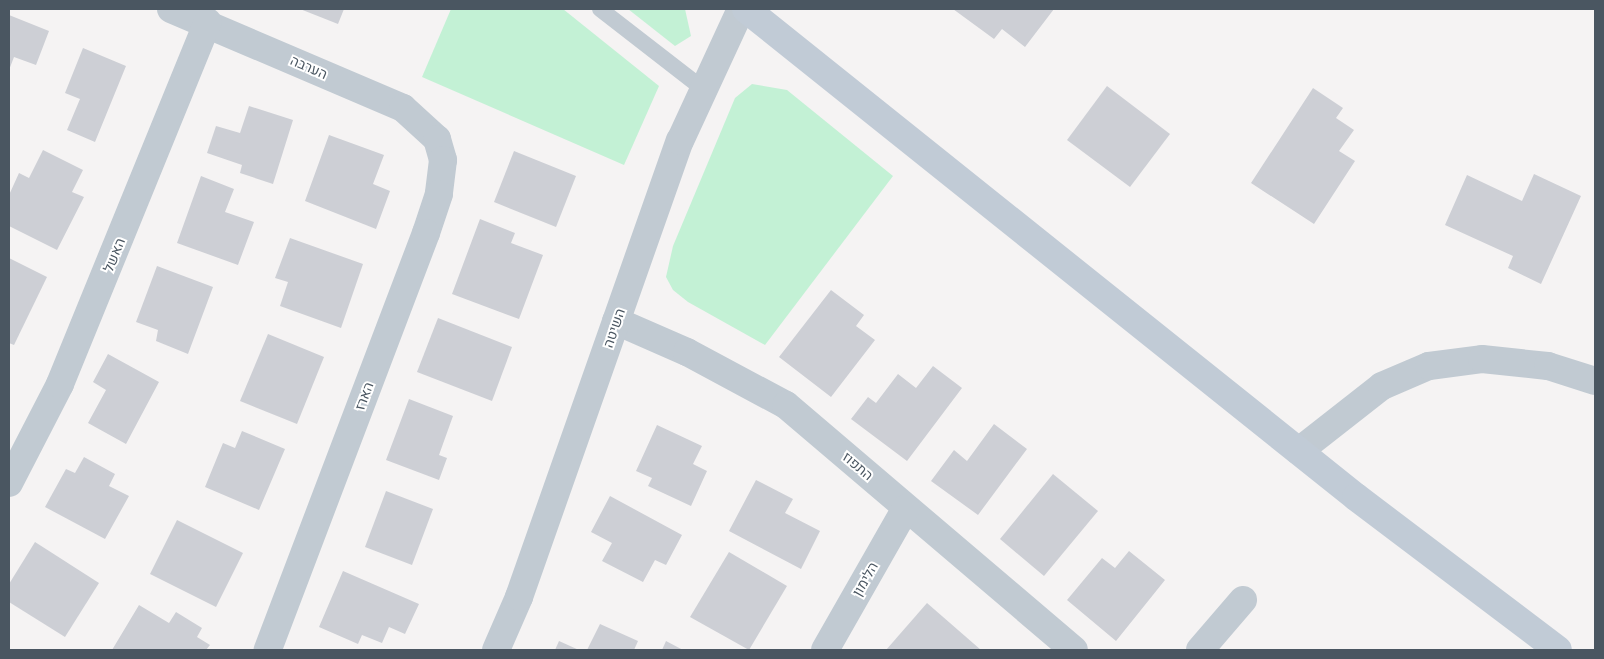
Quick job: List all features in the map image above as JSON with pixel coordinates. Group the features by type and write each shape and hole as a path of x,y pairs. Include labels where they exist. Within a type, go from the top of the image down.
{"street":[{"name":"הערבה","path":"171,9 208,22 403,108 437,139"},
{"name":"השיטה","path":"496,650 519,597 616,321 703,89 741,9"},
{"path":"746,9 1299,451 1558,650"},
{"name":"האשל","path":"9,483 60,384 208,22"},
{"name":"הארז","path":"268,650 439,194 443,160 437,139"},
{"name":"התפוז","path":"616,321 687,352 786,406 1074,650"},
{"path":"1299,451 1382,386 1429,366 1482,359 1548,366 1595,380"},
{"name":"הלימון","path":"825,650 906,508"},
{"path":"1200,650 1243,600"}],"lane":[{"path":"600,9 703,89"}],"green space":[{"path":"451,9 563,9 659,86 624,165 422,77"},
{"path":"628,9 685,9 691,36 675,46"},
{"path":"752,84 787,90 893,176 765,345 688,302 673,290 666,277 673,246 735,98"}],"building":[{"path":"300,9 344,9 338,24"},
{"path":"953,9 1054,9 1025,47 1002,29 994,39"},
{"path":"9,15 49,31 36,65 14,57 9,70"},
{"path":"83,48 126,66 95,142 67,130 80,99 65,93"},
{"path":"1107,86 1170,134 1130,187 1067,140"},
{"path":"1313,88 1343,108 1336,118 1354,130 1339,151 1355,161 1314,224 1251,183"},
{"path":"249,106 293,120 273,184 240,173 242,165 207,153 216,126 240,133"},
{"path":"329,135 384,155 373,184 390,191 376,229 305,201"},
{"path":"43,150 83,170 72,192 84,197 57,250 9,226 9,195 19,173 29,178"},
{"path":"514,151 576,176 556,227 494,202"},
{"path":"1534,174 1581,196 1541,284 1508,268 1513,256 1445,225 1467,175 1522,201"},
{"path":"201,176 234,189 225,212 254,222 238,265 177,243"},
{"path":"480,219 515,233 511,243 543,255 519,319 452,294"},
{"path":"290,238 363,264 341,328 280,306 288,282 275,278"},
{"path":"9,258 47,277 14,345 9,343"},
{"path":"157,266 213,287 188,354 156,341 158,330 136,322"},
{"path":"831,290 864,315 856,326 875,340 831,397 779,357"},
{"path":"438,318 512,347 492,401 417,372"},
{"path":"268,334 324,357 297,424 240,401"},
{"path":"108,354 159,382 126,444 88,423 106,390 93,382"},
{"path":"933,366 962,388 907,461 851,419 868,397 876,403 898,374 916,388"},
{"path":"409,399 453,416 439,455 447,458 439,480 386,460"},
{"path":"994,424 1027,449 978,515 931,481 954,450 967,461"},
{"path":"657,425 702,446 693,464 707,471 691,506 648,486 652,478 636,471"},
{"path":"242,431 285,449 259,510 205,487 223,443 235,448"},
{"path":"84,457 115,474 109,486 129,496 105,539 45,507 66,469 75,473"},
{"path":"1053,474 1098,511 1044,576 1000,539"},
{"path":"756,480 793,499 785,513 820,531 801,569 729,531"},
{"path":"386,491 433,509 412,565 365,547"},
{"path":"610,496 682,535 666,565 655,560 643,582 602,561 612,543 591,532"},
{"path":"177,520 243,553 216,607 150,574"},
{"path":"35,542 99,583 65,637 9,602 9,584"},
{"path":"1129,551 1165,580 1116,641 1067,600 1102,558 1115,568"},
{"path":"729,552 787,586 749,650 690,617"},
{"path":"343,571 419,604 405,634 389,627 382,643 362,635 358,644 319,627"},
{"path":"927,603 981,650 886,650"},
{"path":"139,605 169,623 176,612 202,628 197,637 210,645 206,650 112,650"},
{"path":"600,624 638,641 634,650 587,650"},
{"path":"559,641 579,650 555,650"},
{"path":"666,641 683,650 662,650"}]}
